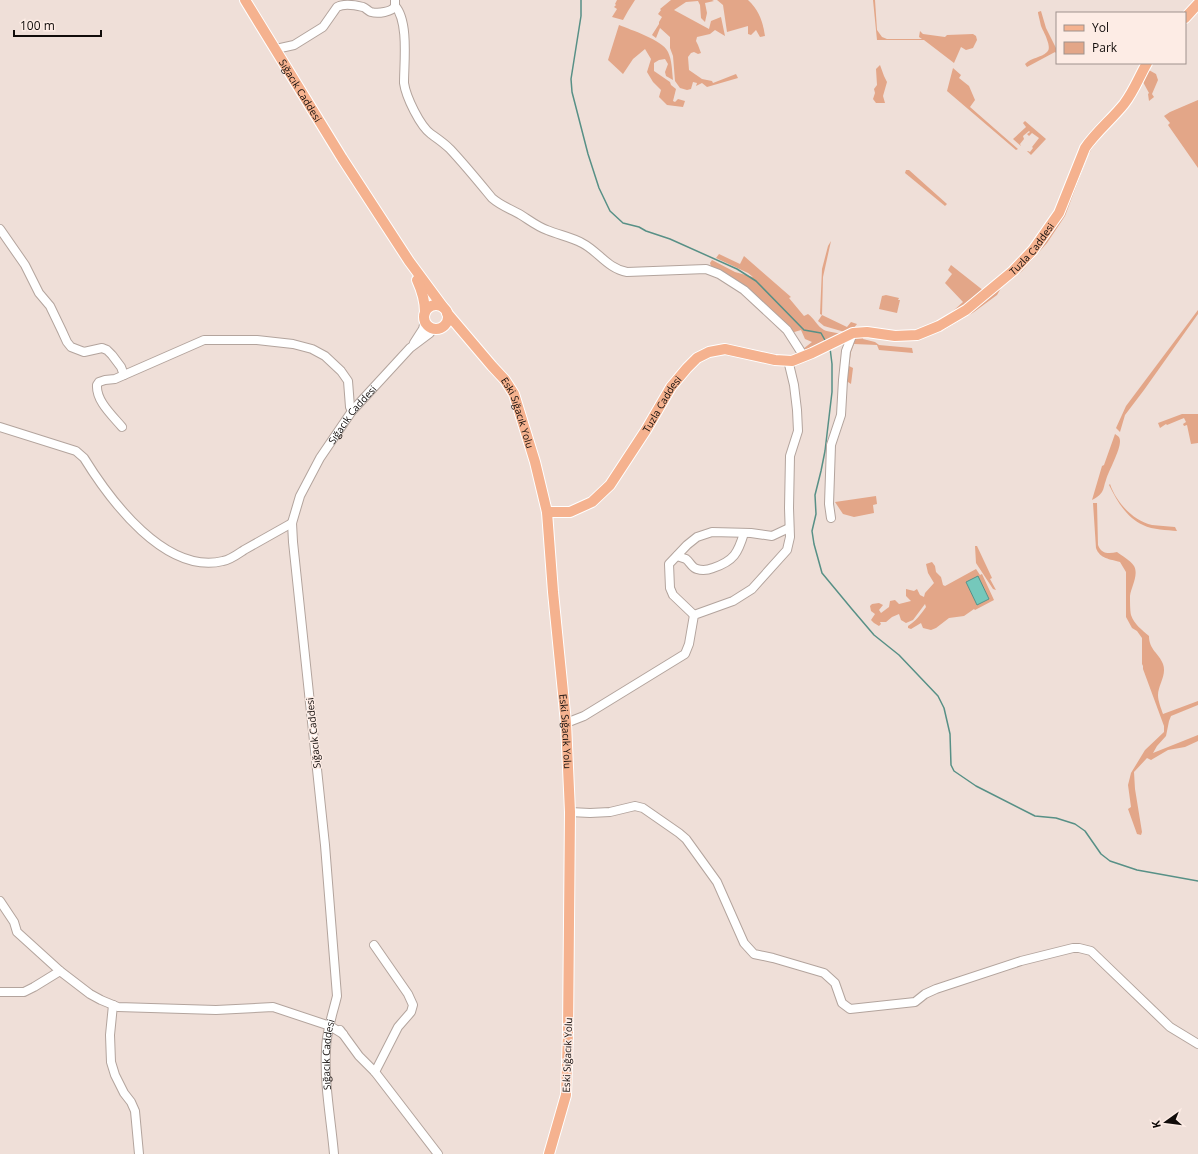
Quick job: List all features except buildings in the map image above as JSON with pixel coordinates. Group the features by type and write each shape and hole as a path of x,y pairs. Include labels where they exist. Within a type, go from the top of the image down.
{"main road":[{"name":"Sığacık Caddesi","path":"245,0 342,158 409,261"},
{"path":"1186,17 1198,4"},
{"name":"Tuzla Caddesi","path":"547,512 570,512 592,502 610,485 646,430 671,387 697,358 709,352 725,349 775,360 792,361 852,333 867,332 895,336 917,335 939,326 966,310 1012,271 1033,250 1059,213 1085,148 1131,95 1146,64"},
{"path":"409,261 422,290 425,301 425,316 429,327 448,328 462,331"},
{"name":"Eski Sığacık Yolu","path":"409,261 445,310 505,380 514,394 535,462 547,512 566,723 570,812 566,1095 549,1154"},
{"path":"425,316 428,309 435,305 445,310 448,320 444,326 437,328"}],"street":[{"path":"276,49 294,45 323,27 337,7 341,5 345,4 363,7 372,12 381,12 392,10 395,3"},
{"path":"395,3 399,10 404,27 404,83 405,90 412,107 430,134 442,140 450,148 498,204 520,214 545,230 583,243 619,271 706,269 719,274 744,290 787,330 807,354"},
{"path":"0,229 25,265 39,293 50,306 67,342 71,347 84,352 102,348 107,350 121,367 124,375"},
{"path":"410,348 423,329 425,316"},
{"path":"410,348 437,328"},
{"path":"831,518 829,504 831,445 841,415 842,380 846,351 852,333"},
{"path":"122,427 101,401 98,395 97,385 99,382 115,379 204,340 257,340 293,344 312,349 325,356 341,371 348,381 350,407 352,411"},
{"name":"Sığacık Caddesi","path":"334,1154 326,1083 326,1049 330,1022 337,996 325,845 292,523 300,496 320,458 352,411 410,348"},
{"path":"694,615 733,601 752,589 787,550 790,537 790,456 798,431 794,385 788,360"},
{"path":"0,426 76,451 84,458 122,512 160,546 177,556 209,564 225,561 292,523"},
{"path":"694,615 673,595 670,588 669,564 687,545 697,537 712,532 744,532 772,536 789,528"},
{"path":"677,556 687,560 698,570 706,571 724,564 733,557 739,549 744,532"},
{"path":"566,723 584,716 685,654 689,644 694,615"},
{"path":"570,812 610,812 635,806 643,808 673,828 686,839 717,882 744,943 754,954 824,972 836,983 842,1004 850,1009 915,1002 925,994 936,989 1021,961 1073,948 1079,948 1091,951 1096,955 1170,1027 1198,1044"},
{"path":"0,901 14,922 17,932 60,971 90,994 118,1007 216,1010 272,1007 330,1022 343,1034 359,1056 375,1072 438,1154"},
{"path":"374,945 408,994 413,1006 411,1012 398,1027 375,1072"},
{"path":"0,992 24,992 60,971"},
{"path":"113,1005 110,1035 110,1062 124,1093 131,1102 135,1111 139,1154"}],"green space":[{"path":"617,0 635,0 623,20 612,17 617,9 614,7"},
{"path":"671,0 714,1 705,3 707,13 705,22 701,18 700,5 698,1 686,2 674,10 709,29 711,21 721,17 725,36 715,30 710,34 697,37 696,41 701,53 698,54 694,52 688,57 689,70 702,79 712,81 713,83 736,74 738,78 707,87 702,83 696,86 697,83 693,82 691,89 687,90 680,88 675,81 673,56 670,48 670,37 660,28 656,38 652,35 662,17 658,14 661,10 660,9"},
{"path":"717,0 748,0 760,16 765,36 760,37 756,30 751,35 748,34 748,26 727,32 723,5"},
{"path":"873,0 875,0 877,30 882,37 887,39 922,39 919,37 920,31 923,34 945,37 947,35 973,34 976,36 977,40 973,48 966,50 961,47 954,63 924,40 877,40"},
{"path":"1041,11 1046,28 1056,48 1056,53 1055,52 1027,67 1025,64 1045,54 1049,50 1038,12"},
{"path":"619,25 660,43 665,48 668,52 672,66 673,80 666,76 665,72 668,64 665,59 654,63 654,71 670,82 676,89 673,101 675,102 678,99 685,101 683,107 667,105 659,97 661,90 653,82 647,72 651,59 645,49 633,59 623,74 608,60"},
{"path":"880,65 887,82 883,96 885,103 876,103 873,99 875,93 874,89 877,85 876,69"},
{"path":"953,68 961,75 959,78 969,86 975,100 970,107 1018,149 1016,150 947,91"},
{"path":"1147,69 1156,74 1158,80 1152,94 1154,97 1149,101 1149,93 1143,82"},
{"path":"1198,100 1198,168 1168,125 1170,123 1164,116"},
{"path":"1025,121 1046,139 1031,155 1027,151 1030,152 1039,138 1032,133 1029,136 1027,134 1030,132 1029,131 1023,136 1024,139 1020,144 1021,146 1013,139 1026,127 1023,123"},
{"path":"1099,136 1101,137 1088,155 1065,216 1047,243 1022,271 1001,288 997,295 974,312 944,330 932,334 931,333 1042,245 1085,153"},
{"path":"906,170 909,170 947,204 945,206 905,173"},
{"path":"831,241 823,277 822,315 820,314 822,269 828,246"},
{"path":"719,254 740,264 744,256 791,297 789,298 804,316 808,314 824,330 843,335 811,351 803,349 812,342 805,339 801,330 791,333 742,285 711,266 710,263 712,260 735,272 753,277 748,273 716,258"},
{"path":"951,265 984,291 950,317 948,315 963,302 945,283 952,274 948,270"},
{"path":"886,295 899,298 898,300 900,300 897,313 879,309 882,296"},
{"path":"1198,310 1198,314 1125,415 1120,432 1116,428 1126,406"},
{"path":"822,315 847,327 851,322 857,324 848,333 824,326 818,321"},
{"path":"864,333 863,339 875,342 879,345 912,348 913,353 879,350 877,345 854,344 849,366 853,368 851,384 845,380 846,362 855,337"},
{"path":"1182,414 1198,414 1198,443 1191,444 1187,425 1184,426 1183,424 1186,422 1184,418 1167,425 1166,424 1160,428 1158,423"},
{"path":"1115,434 1119,437 1120,445 1107,476 1103,491 1099,496 1092,500 1102,466 1104,465"},
{"path":"1110,484 1116,497 1132,515 1145,523 1175,527 1177,531 1151,528 1137,522 1119,503 1109,485"},
{"path":"876,496 877,504 873,505 874,513 854,517 843,514 835,502"},
{"path":"1093,503 1097,503 1099,548 1106,553 1117,552 1134,566 1136,573 1130,596 1131,615 1136,624 1149,636 1149,641 1152,648 1163,664 1164,672 1158,695 1163,714 1198,701 1198,705 1171,716 1166,736 1153,753 1198,735 1198,741 1185,747 1168,750 1151,760 1147,758 1134,772 1135,789 1142,832 1141,835 1137,834 1128,809 1131,807 1128,785 1131,773 1145,750 1164,732 1164,726 1143,669 1142,638 1137,631 1132,628 1126,617 1126,572 1120,562 1103,556 1096,548"},
{"path":"975,546 977,546 996,590 993,589 976,563"},
{"path":"932,562 935,566 936,572 941,577 943,585 945,586 976,569 980,575 982,574 994,600 975,610 974,609 964,616 949,618 931,630 923,628 921,623 911,629 908,628 908,626 916,620 926,607 925,604 913,620 906,623 901,620 899,614 886,622 880,622 881,624 879,626 874,623 871,620 875,614 871,611 870,606 872,604 879,603 883,605 879,610 881,613 889,607 890,601 895,600 899,604 911,601 906,596 906,589 914,591 917,589 920,595 924,597 925,593 934,583 928,573 926,564","holes":["978,577 989,599 977,605 966,582"]}],"water":[{"path":"978,576 989,599 977,605 966,582"}],"waterway":[{"path":"581,0 581,16 571,79 572,92 588,154 599,188 610,211 623,223 639,227 646,231 670,239 737,269 756,281 804,330 821,333 826,342"},
{"path":"830,348 832,364 832,392 825,451 815,495 816,514 812,531 822,573 874,635 899,655 938,696 944,708 950,734 951,765 954,771 976,786 1035,816 1056,818 1075,824 1085,831 1101,854 1110,861 1137,870 1198,881"}]}
